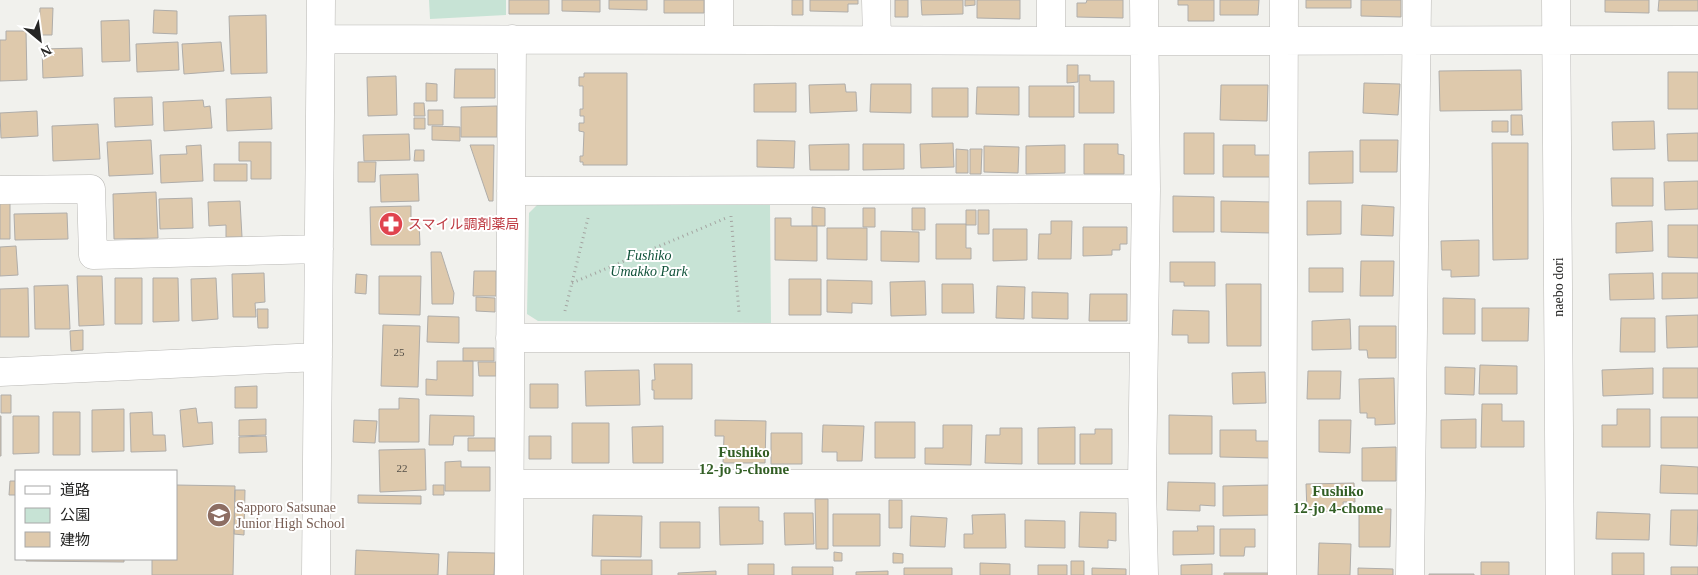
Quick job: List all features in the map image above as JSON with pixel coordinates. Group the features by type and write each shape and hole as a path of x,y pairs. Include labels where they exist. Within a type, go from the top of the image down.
{"street":[{"path":"316,575 321,0"},
{"path":"719,0 719,40"},
{"path":"876,0 876,40"},
{"path":"1050,41 1051,0"},
{"path":"1144,0 1146,189 1142,484 1144,575"},
{"path":"1282,575 1284,0"},
{"path":"1410,575 1417,0"},
{"name":"naebo dori","path":"1556,0 1560,575"},
{"path":"509,575 512,39"},
{"path":"322,40 1698,40"},
{"path":"0,190 91,189 93,255 319,249"},
{"path":"510,191 1146,189"},
{"path":"510,338 1143,338"},
{"path":"0,372 318,357"},
{"path":"510,484 1142,484"}],"path":[{"path":"731,210 739,312"},
{"path":"564,314 590,212"},
{"path":"572,283 731,216"}],"green space":[{"path":"429,0 506,0 506,15 430,19"},
{"name":"Fushiko Umakko Park","path":"537,205 770,205 771,323 538,321 527,314 529,213"}],"building":[{"path":"509,0 549,0 549,14 509,14"},
{"path":"562,0 600,0 600,12 562,11"},
{"path":"609,0 647,0 647,10 609,9"},
{"path":"664,0 704,0 704,13 664,13"},
{"path":"792,0 803,0 803,15 792,15"},
{"path":"810,0 858,0 858,4 848,4 848,12 810,11"},
{"path":"895,0 908,0 908,17 895,17"},
{"path":"921,0 963,0 963,14 922,15"},
{"path":"965,0 975,0 975,5 965,6"},
{"path":"977,0 1020,0 1020,19 977,18"},
{"path":"1087,0 1123,0 1123,18 1077,17 1077,3 1086,3"},
{"path":"1178,0 1214,0 1214,21 1188,21 1188,5 1178,5"},
{"path":"1220,0 1259,0 1258,15 1220,15"},
{"path":"1306,0 1351,0 1351,8 1306,8"},
{"path":"1361,0 1401,0 1401,17 1361,16"},
{"path":"1605,0 1649,0 1649,13 1605,12"},
{"path":"1659,0 1698,0 1698,11 1658,11"},
{"path":"40,8 53,8 52,35 39,35"},
{"path":"154,10 177,11 177,34 153,33"},
{"path":"266,15 267,73 231,74 229,16"},
{"path":"129,20 130,61 102,62 101,21"},
{"path":"6,31 26,31 27,80 0,81 0,40 6,40"},
{"path":"178,42 179,70 137,72 136,44"},
{"path":"221,42 224,71 184,74 182,44"},
{"path":"82,48 83,76 43,78 42,49"},
{"path":"1067,65 1078,65 1078,82 1067,83"},
{"path":"455,69 495,69 495,98 454,98"},
{"path":"1521,70 1522,110 1440,111 1439,71"},
{"path":"1668,72 1698,72 1698,109 1668,109"},
{"path":"584,73 627,73 627,165 583,165 583,162 580,162 580,156 583,156 584,132 579,131 579,123 584,123 584,116 580,116 580,109 583,109 583,86 579,86 579,77 584,77"},
{"path":"1079,75 1090,75 1090,81 1114,81 1114,113 1079,113"},
{"path":"396,76 397,115 368,116 367,77"},
{"path":"426,83 437,84 437,101 426,101"},
{"path":"796,83 796,112 754,112 754,84"},
{"path":"1364,83 1400,84 1398,115 1363,113"},
{"path":"845,84 846,92 856,92 857,111 810,113 809,85"},
{"path":"871,84 911,84 911,113 870,112"},
{"path":"1221,85 1268,85 1267,121 1220,120"},
{"path":"1029,86 1074,86 1074,117 1029,117"},
{"path":"977,87 1019,87 1019,115 976,114"},
{"path":"932,88 968,88 968,117 932,117"},
{"path":"152,97 153,125 115,127 114,98"},
{"path":"271,97 272,129 227,131 226,99"},
{"path":"203,100 204,107 210,106 212,128 164,131 163,102"},
{"path":"414,103 424,103 425,116 414,116"},
{"path":"497,106 497,137 461,137 461,107"},
{"path":"428,110 443,110 443,125 428,125"},
{"path":"37,111 38,136 1,138 0,113"},
{"path":"1511,115 1522,115 1523,135 1511,135"},
{"path":"414,118 425,118 425,129 414,129"},
{"path":"1492,121 1508,121 1508,132 1492,132"},
{"path":"1654,121 1655,149 1613,150 1612,122"},
{"path":"98,124 100,159 53,161 52,126"},
{"path":"432,126 460,127 460,141 432,140"},
{"path":"1184,133 1214,133 1214,174 1184,174"},
{"path":"1698,133 1698,161 1668,161 1667,134"},
{"path":"409,134 410,160 364,161 363,135"},
{"path":"151,140 153,174 109,176 107,142"},
{"path":"757,140 795,141 794,168 757,167"},
{"path":"1360,140 1398,140 1397,172 1360,172"},
{"path":"239,142 271,142 271,179 251,179 251,161 239,161"},
{"path":"953,143 954,167 921,168 920,144"},
{"path":"1492,143 1528,143 1528,259 1493,260"},
{"path":"849,144 849,170 810,170 809,145"},
{"path":"863,144 904,144 904,169 863,170"},
{"path":"1084,144 1118,144 1118,154 1124,155 1124,174 1084,174"},
{"path":"201,145 203,181 161,183 160,155 187,154 186,146"},
{"path":"470,145 494,145 493,201 489,201"},
{"path":"1065,145 1065,173 1026,174 1026,146"},
{"path":"1223,145 1255,145 1255,155 1272,155 1272,177 1223,177"},
{"path":"984,146 1019,147 1018,173 984,172"},
{"path":"956,149 968,150 968,173 956,173"},
{"path":"970,149 982,149 981,174 970,174"},
{"path":"415,150 424,150 424,161 414,161"},
{"path":"1353,151 1353,183 1309,184 1309,152"},
{"path":"358,162 376,162 375,182 358,182"},
{"path":"214,164 247,164 247,181 214,181"},
{"path":"418,174 419,201 381,202 380,175"},
{"path":"1611,178 1653,178 1653,206 1612,206"},
{"path":"1698,181 1698,209 1665,210 1664,182"},
{"path":"156,192 158,238 114,239 113,194"},
{"path":"1173,196 1214,197 1214,232 1173,232"},
{"path":"192,198 193,228 160,229 159,199"},
{"path":"240,201 242,237 226,237 226,225 209,226 208,202"},
{"path":"1221,201 1273,202 1272,233 1221,232"},
{"path":"1307,201 1341,201 1341,234 1307,235"},
{"path":"0,202 10,202 10,239 0,239"},
{"path":"1362,205 1394,207 1393,236 1361,235"},
{"path":"411,206 411,221 419,221 420,245 371,245 370,207"},
{"path":"812,207 825,208 825,226 812,226"},
{"path":"863,208 875,208 875,227 863,227"},
{"path":"912,208 925,208 925,230 912,230"},
{"path":"966,210 976,210 976,225 966,225"},
{"path":"978,210 989,210 989,234 978,234"},
{"path":"67,213 68,239 15,240 14,214"},
{"path":"775,218 791,218 791,226 817,226 817,261 775,260"},
{"path":"1051,221 1072,221 1071,259 1038,259 1039,234 1051,234"},
{"path":"1652,221 1653,251 1616,253 1616,223"},
{"path":"936,224 966,224 966,248 971,248 971,259 936,259"},
{"path":"1668,225 1698,225 1698,258 1668,257"},
{"path":"1083,227 1127,227 1127,244 1120,244 1120,250 1112,250 1112,255 1083,256"},
{"path":"827,228 867,228 867,260 827,259"},
{"path":"993,229 1027,229 1027,260 993,261"},
{"path":"881,231 919,232 919,262 881,261"},
{"path":"1479,240 1479,276 1451,277 1451,270 1442,270 1441,241"},
{"path":"16,246 18,275 0,276 0,247"},
{"path":"431,252 441,252 454,293 453,304 432,304"},
{"path":"1361,261 1394,261 1393,296 1360,296"},
{"path":"1170,262 1215,262 1215,286 1184,286 1184,282 1170,282"},
{"path":"1309,268 1343,268 1343,292 1309,292"},
{"path":"474,271 496,271 496,296 473,296"},
{"path":"264,273 265,302 255,303 256,317 233,317 232,274"},
{"path":"1653,273 1654,299 1610,300 1609,274"},
{"path":"1662,273 1698,273 1698,298 1662,299"},
{"path":"356,274 367,275 366,294 355,293"},
{"path":"77,276 102,276 104,325 79,326"},
{"path":"379,276 421,276 420,315 379,314"},
{"path":"115,278 142,278 142,324 115,324"},
{"path":"153,278 178,278 179,321 153,322"},
{"path":"216,278 218,319 192,321 191,279"},
{"path":"789,279 821,279 821,315 789,315"},
{"path":"827,280 872,281 872,304 852,303 852,313 827,312"},
{"path":"925,281 926,315 891,316 890,282"},
{"path":"942,284 973,284 974,313 942,313"},
{"path":"1226,284 1261,284 1261,346 1227,346"},
{"path":"68,285 70,329 35,329 34,286"},
{"path":"997,286 1025,287 1024,319 996,318"},
{"path":"28,288 29,337 0,337 0,289"},
{"path":"1032,292 1068,293 1068,319 1032,318"},
{"path":"1090,294 1127,294 1127,321 1089,321"},
{"path":"476,297 495,298 495,312 476,311"},
{"path":"1443,298 1475,299 1475,334 1443,334"},
{"path":"1482,308 1529,308 1528,341 1482,341"},
{"path":"257,309 268,309 268,328 258,328"},
{"path":"1173,310 1209,311 1209,343 1188,343 1188,335 1172,335"},
{"path":"1698,315 1698,347 1667,348 1666,316"},
{"path":"428,316 459,317 459,343 427,342"},
{"path":"1621,318 1655,318 1655,352 1620,352"},
{"path":"1350,319 1351,349 1312,350 1312,321"},
{"path":"383,325 420,326 418,387 381,386"},
{"path":"1359,326 1396,326 1396,358 1368,358 1367,350 1359,350"},
{"path":"83,330 83,350 71,351 70,331"},
{"path":"463,348 494,348 494,361 463,361"},
{"path":"437,361 473,361 473,396 426,395 426,379 437,380"},
{"path":"478,362 496,362 496,376 479,376"},
{"path":"654,364 692,364 692,399 654,399 652,380 655,380"},
{"path":"1480,365 1517,366 1517,394 1479,394"},
{"path":"1445,367 1475,368 1474,395 1445,394"},
{"path":"1653,368 1653,394 1603,396 1602,370"},
{"path":"1663,368 1698,368 1698,398 1663,398"},
{"path":"639,370 640,405 586,406 585,371"},
{"path":"1308,371 1341,371 1340,399 1307,399"},
{"path":"1265,372 1266,403 1233,404 1232,373"},
{"path":"1394,378 1395,424 1375,425 1375,418 1367,418 1367,413 1360,413 1359,379"},
{"path":"530,384 558,384 558,408 530,408"},
{"path":"257,386 257,408 235,408 235,387"},
{"path":"1,395 11,395 11,413 1,413"},
{"path":"399,398 419,399 419,442 379,442 379,409 399,409"},
{"path":"1482,404 1502,404 1502,421 1524,421 1524,447 1481,447"},
{"path":"196,408 198,423 212,422 213,444 183,447 180,410"},
{"path":"124,409 124,451 92,452 92,410"},
{"path":"1617,409 1650,409 1650,447 1602,447 1602,425 1617,425"},
{"path":"53,412 80,412 80,455 53,455"},
{"path":"152,412 153,435 165,435 166,451 131,452 130,413"},
{"path":"430,415 474,416 474,436 454,436 453,445 429,445"},
{"path":"1169,415 1212,416 1212,454 1169,454"},
{"path":"1,416 1,456 0,456"},
{"path":"13,416 39,416 39,453 13,454"},
{"path":"1661,417 1698,417 1698,448 1661,448"},
{"path":"266,419 266,435 239,436 239,420"},
{"path":"1476,419 1476,448 1441,448 1441,420"},
{"path":"354,420 377,421 375,443 353,442"},
{"path":"715,420 766,421 765,463 723,463 724,436 715,436"},
{"path":"1319,420 1351,420 1350,453 1319,452"},
{"path":"875,422 915,422 915,458 875,458"},
{"path":"572,423 609,423 609,463 572,463"},
{"path":"823,425 864,426 862,461 837,461 837,452 822,452"},
{"path":"943,425 972,425 971,465 925,464 925,448 943,448"},
{"path":"663,426 663,463 633,463 632,427"},
{"path":"1075,427 1075,464 1038,464 1038,428"},
{"path":"1000,428 1022,428 1022,464 985,463 986,435 1000,435"},
{"path":"1095,429 1112,429 1112,464 1080,464 1080,434 1095,434"},
{"path":"1220,430 1256,430 1256,441 1269,441 1269,458 1220,457"},
{"path":"771,433 802,433 802,464 771,464"},
{"path":"266,436 267,452 239,453 239,437"},
{"path":"529,436 551,436 551,459 529,459"},
{"path":"468,438 495,438 495,451 468,451"},
{"path":"1396,447 1396,481 1362,481 1362,448"},
{"path":"425,449 426,490 380,492 379,450"},
{"path":"461,461 461,467 490,467 490,491 445,491 445,462"},
{"path":"1661,465 1698,467 1698,494 1660,493"},
{"path":"10,481 15,481 15,495 9,495"},
{"path":"1168,482 1215,483 1215,506 1200,505 1200,511 1167,510"},
{"path":"1354,483 1355,502 1343,502 1344,511 1307,512 1306,484"},
{"path":"178,485 235,486 233,575 152,575 152,560 178,560"},
{"path":"433,485 444,485 444,495 433,495"},
{"path":"1271,485 1271,515 1223,516 1223,486"},
{"path":"235,490 245,490 244,535 234,534"},
{"path":"358,495 421,496 421,504 358,503"},
{"path":"815,499 828,499 828,549 816,549"},
{"path":"889,500 902,500 902,528 889,528"},
{"path":"719,507 759,507 759,521 763,521 763,544 720,545"},
{"path":"1359,509 1391,509 1390,547 1359,547"},
{"path":"1671,510 1698,510 1697,546 1670,545"},
{"path":"1080,512 1116,513 1116,541 1108,540 1108,548 1079,547"},
{"path":"1597,512 1650,514 1649,540 1596,539"},
{"path":"784,513 813,513 814,544 785,545"},
{"path":"833,514 880,514 880,546 833,546"},
{"path":"1005,514 1006,548 964,548 964,534 973,534 972,515"},
{"path":"593,515 642,516 641,557 592,556"},
{"path":"911,516 947,518 945,547 910,546"},
{"path":"1025,520 1065,521 1065,548 1025,547"},
{"path":"660,522 700,522 700,548 660,548"},
{"path":"1197,526 1214,526 1214,554 1173,555 1173,531 1198,531"},
{"path":"1220,529 1255,529 1255,547 1245,547 1244,556 1220,556"},
{"path":"1319,543 1351,544 1350,575 1318,575"},
{"path":"356,550 439,554 438,575 355,575"},
{"path":"448,552 495,553 494,575 447,575"},
{"path":"834,552 842,553 842,561 834,561"},
{"path":"893,553 903,554 903,563 893,563"},
{"path":"1612,553 1644,553 1644,575 1612,575"},
{"path":"124,560 124,562 26,561"},
{"path":"601,560 652,560 652,575 601,575"},
{"path":"1071,561 1084,561 1084,575 1071,575"},
{"path":"1481,562 1509,562 1509,575 1481,575"},
{"path":"980,563 1010,564 1010,575 980,575"},
{"path":"748,564 774,564 774,575 748,575"},
{"path":"1212,564 1212,575 1181,575 1181,565"},
{"path":"1038,565 1067,565 1067,575 1038,575"},
{"path":"792,567 833,567 833,575 792,575"},
{"path":"1671,567 1698,567 1698,575 1671,575"},
{"path":"904,568 952,568 952,575 904,575"},
{"path":"1092,568 1126,569 1126,575 1092,575"},
{"path":"1358,568 1393,569 1393,575 1358,575"},
{"path":"716,571 716,575 678,575 678,573"},
{"path":"888,571 888,575 856,575 856,572"},
{"path":"1224,573 1272,573 1272,575 1224,575"},
{"path":"1474,574 1474,575 1429,575"}],"place":[{"name":"スマイル調剤薬局","path":"391,224"},
{"name":"Sapporo Satsunae Junior High School","path":"219,515"}],"district":[{"name":"Fushiko 12-jo 5-chome","path":"744,460"},
{"name":"Fushiko 12-jo 4-chome","path":"1338,500"}]}
